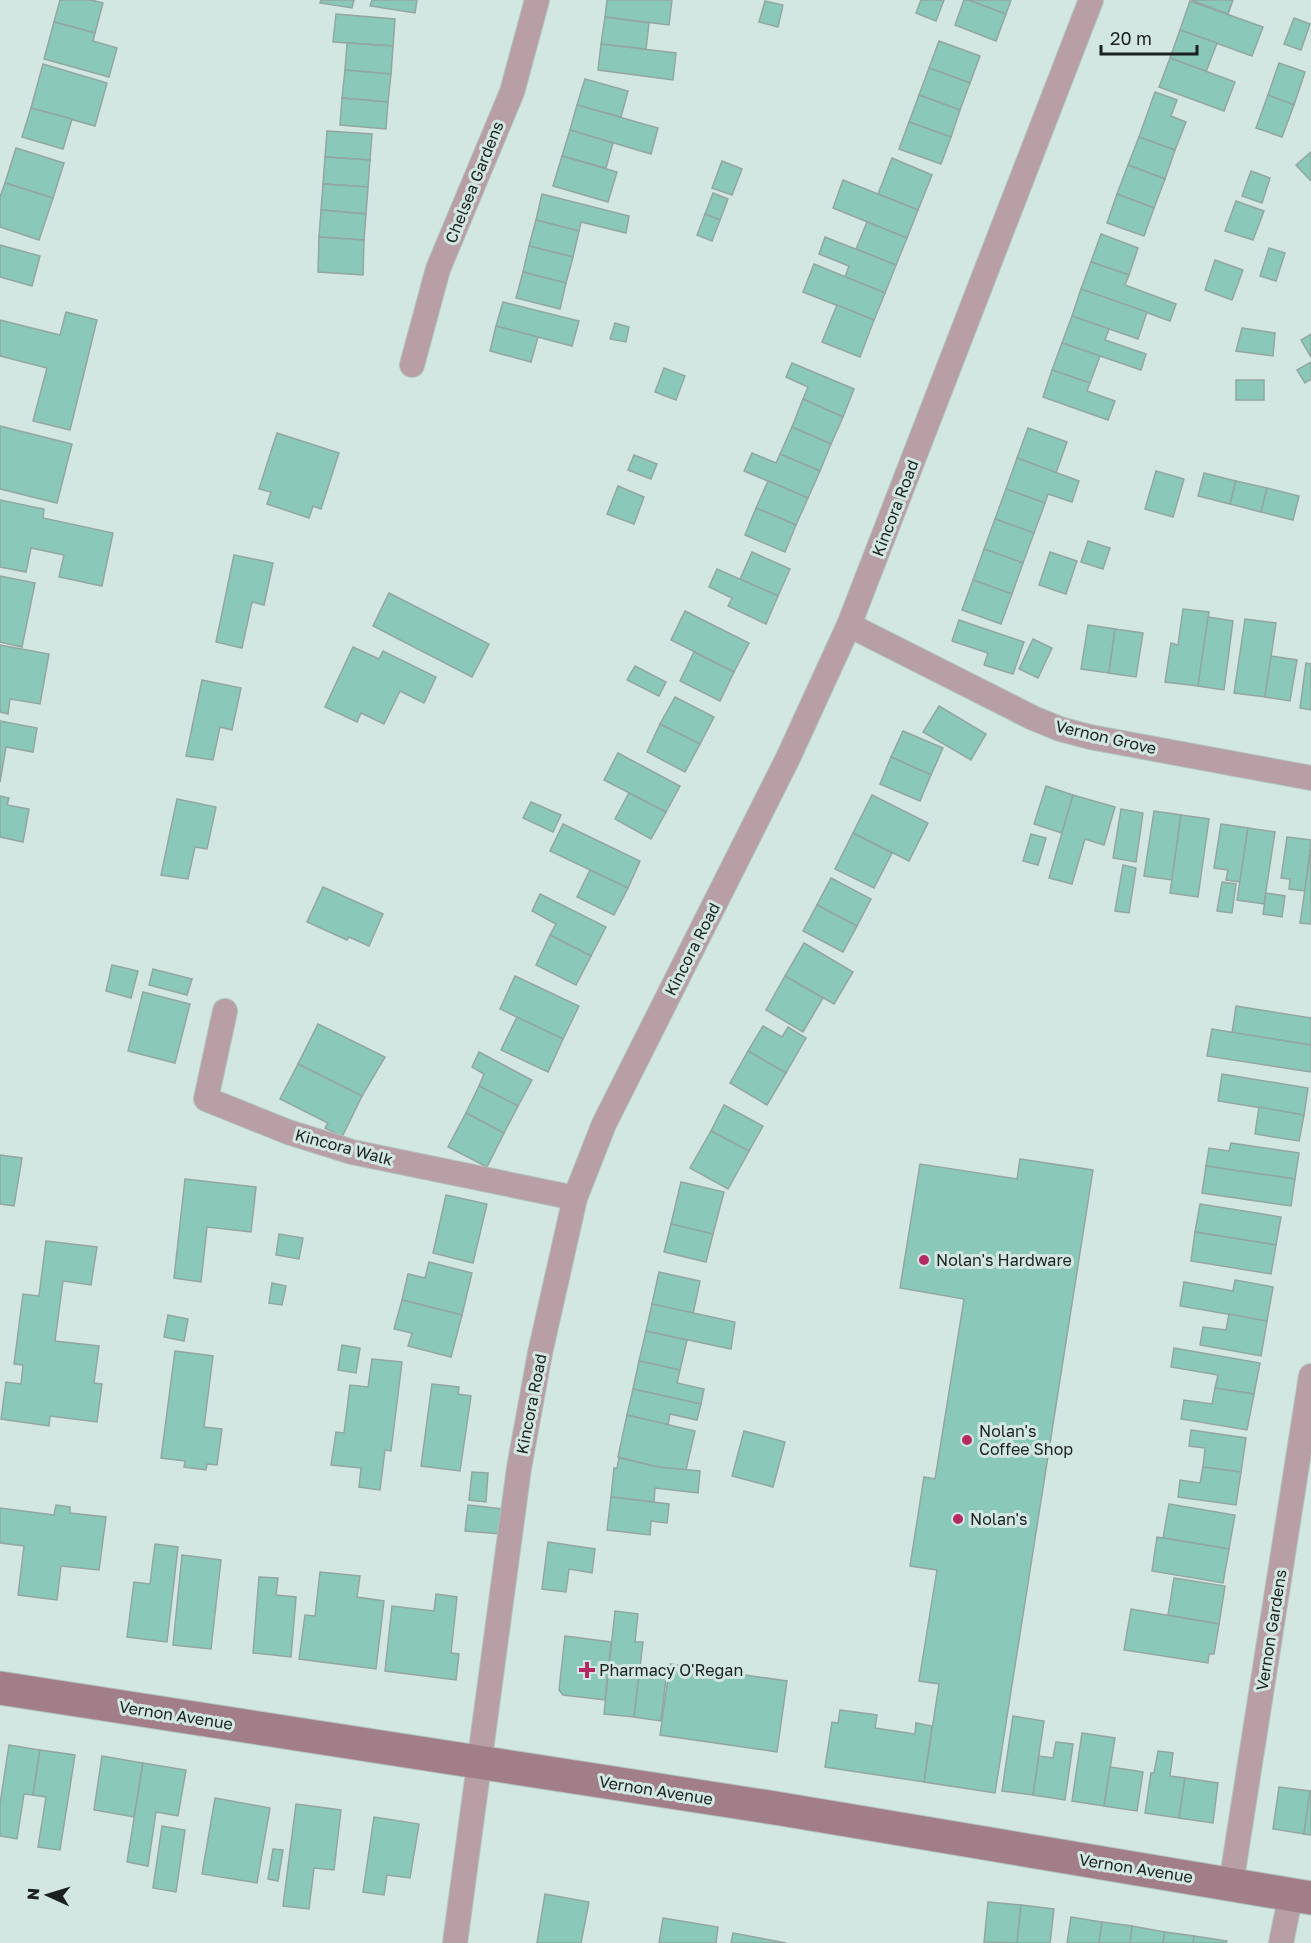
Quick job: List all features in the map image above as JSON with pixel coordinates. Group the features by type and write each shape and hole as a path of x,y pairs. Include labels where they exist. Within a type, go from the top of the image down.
{"main road":[{"name":"Vernon Avenue","path":"0,1688 781,1809 1301,1896"}],"street":[{"name":"Chelsea Gardens","path":"412,365 438,269 512,92 537,0"},
{"name":"Kincora Road","path":"455,1943 519,1468 540,1353 575,1198 604,1124 788,758 849,625 1091,0"},
{"name":"Vernon Grove","path":"849,625 1033,718 1060,729 1090,737 1311,777"},
{"name":"Kincora Walk","path":"225,1011 206,1099 288,1132 352,1152 575,1198"},
{"name":"Vernon Gardens","path":"1231,1884 1311,1376"},
{"path":"1281,1943 1301,1896"}],"building":[{"path":"60,0 91,0 103,3 95,33 54,22"},
{"path":"321,0 354,0 352,8 320,3"},
{"path":"372,0 417,0 415,13 370,6"},
{"path":"607,0 672,0 669,25 605,17"},
{"path":"921,0 944,0 936,21 916,13"},
{"path":"964,0 1006,14 996,41 955,25"},
{"path":"969,0 1011,0 1006,14"},
{"path":"1191,0 1233,0 1228,14"},
{"path":"765,1 783,5 778,27 759,22"},
{"path":"1190,1 1263,27 1252,56 1180,30"},
{"path":"336,14 395,19 393,46 333,42"},
{"path":"605,17 649,23 646,49 601,44"},
{"path":"1294,18 1310,24 1301,50 1284,44"},
{"path":"54,22 95,33 93,41 117,48 109,77 44,59"},
{"path":"1180,30 1217,43 1206,72 1170,58"},
{"path":"939,41 980,56 970,83 929,68"},
{"path":"347,43 393,46 391,74 345,70"},
{"path":"601,44 676,53 673,80 598,70"},
{"path":"1170,58 1235,82 1224,111 1159,87"},
{"path":"1279,63 1305,72 1294,105 1268,95"},
{"path":"43,64 107,83 95,126 31,108"},
{"path":"929,68 970,83 960,110 919,95"},
{"path":"345,70 391,74 388,102 342,98"},
{"path":"585,79 628,91 621,117 577,105"},
{"path":"1155,92 1177,100 1171,116 1186,122 1175,150 1139,137"},
{"path":"919,95 960,110 951,137 909,122"},
{"path":"1268,95 1294,105 1282,137 1256,128"},
{"path":"342,98 388,102 386,129 340,125"},
{"path":"577,105 658,128 651,154 570,130"},
{"path":"31,108 72,119 63,149 22,137"},
{"path":"909,122 951,137 941,164 899,149"},
{"path":"570,130 613,143 606,168 562,156"},
{"path":"327,131 372,134 370,160 325,157"},
{"path":"1139,137 1175,150 1165,179 1128,165"},
{"path":"16,148 64,163 53,198 5,183"},
{"path":"1311,152 1311,181 1296,165"},
{"path":"562,156 617,172 608,202 553,186"},
{"path":"325,157 370,160 368,187 323,184"},
{"path":"892,158 932,175 918,210 878,194"},
{"path":"722,161 742,169 732,195 712,188"},
{"path":"1128,165 1165,179 1154,208 1117,194"},
{"path":"1251,171 1270,178 1262,203 1242,196"},
{"path":"843,180 918,210 907,238 833,208"},
{"path":"5,183 53,198 39,240 0,227 0,197"},
{"path":"323,184 368,187 366,214 321,210"},
{"path":"713,193 728,199 720,220 705,214"},
{"path":"542,194 629,216 626,233 581,222 579,231 536,220"},
{"path":"1117,194 1154,208 1144,236 1107,223"},
{"path":"1236,201 1264,211 1253,240 1225,231"},
{"path":"321,210 366,214 364,240 319,237"},
{"path":"705,214 720,220 712,241 697,235"},
{"path":"536,220 579,231 573,257 529,246"},
{"path":"867,222 907,238 896,265 856,249"},
{"path":"1101,234 1138,248 1129,275 1091,262"},
{"path":"319,237 364,240 363,275 318,272"},
{"path":"825,237 896,265 885,293 845,277 849,266 819,254"},
{"path":"0,245 40,256 32,286 0,277"},
{"path":"529,246 573,257 566,283 523,272"},
{"path":"1269,248 1285,253 1276,281 1260,276"},
{"path":"1215,260 1243,270 1232,300 1205,290"},
{"path":"1091,262 1129,275 1125,285 1176,304 1170,321 1081,289"},
{"path":"814,264 885,293 874,320 803,292"},
{"path":"523,272 566,283 560,309 516,298"},
{"path":"1081,289 1147,312 1138,339 1072,316"},
{"path":"503,302 579,321 572,346 496,326"},
{"path":"837,305 874,320 860,357 822,342"},
{"path":"66,312 97,320 70,430 33,421 47,368 0,356 0,320 60,335"},
{"path":"1072,316 1109,329 1105,340 1146,354 1141,370 1062,343"},
{"path":"615,323 629,327 626,342 610,339"},
{"path":"496,326 538,337 531,362 490,351"},
{"path":"1242,328 1275,333 1273,356 1236,351"},
{"path":"1311,334 1311,357 1301,340"},
{"path":"1062,343 1100,356 1090,383 1052,370"},
{"path":"1311,362 1311,379 1305,383 1297,370"},
{"path":"792,363 854,389 843,417 803,399 808,387 786,377"},
{"path":"664,368 685,376 676,400 655,392"},
{"path":"1052,370 1090,383 1087,391 1115,401 1108,420 1043,397"},
{"path":"1236,380 1264,380 1264,400 1236,400"},
{"path":"803,399 843,417 831,444 792,427"},
{"path":"0,426 72,444 57,503 0,489"},
{"path":"792,427 831,444 820,471 780,454"},
{"path":"1028,428 1067,442 1056,473 1017,458"},
{"path":"277,433 339,453 321,509 313,506 309,518 267,504 271,492 259,489"},
{"path":"752,453 776,463 780,454 820,471 808,498 744,471"},
{"path":"634,455 657,464 651,479 628,470"},
{"path":"1017,458 1079,481 1072,502 1048,494 1045,503 1006,489"},
{"path":"1156,471 1184,479 1173,517 1145,509"},
{"path":"1204,473 1236,481 1230,504 1198,496"},
{"path":"768,481 808,498 796,525 756,508"},
{"path":"1236,481 1267,488 1261,512 1230,504"},
{"path":"618,486 644,497 634,524 607,514"},
{"path":"1267,488 1299,496 1293,520 1261,512"},
{"path":"1006,489 1045,503 1034,533 995,519"},
{"path":"0,500 44,509 43,518 113,533 102,586 59,577 64,555 31,548 26,572 0,567"},
{"path":"756,508 796,525 785,552 745,535"},
{"path":"995,519 1034,533 1023,563 984,549"},
{"path":"1088,541 1110,548 1103,569 1081,562"},
{"path":"984,549 1023,563 1012,594 973,580"},
{"path":"752,552 790,569 778,596 740,579"},
{"path":"1050,552 1077,561 1066,594 1039,585"},
{"path":"234,555 273,563 264,605 252,602 242,648 216,642"},
{"path":"717,569 778,596 766,624 728,606 732,598 709,587"},
{"path":"0,576 35,583 22,647 0,642"},
{"path":"973,580 1012,594 1001,624 962,610"},
{"path":"389,593 489,644 472,677 373,626"},
{"path":"1183,609 1209,612 1198,686 1165,682 1171,643 1178,645"},
{"path":"685,611 749,643 734,672 671,640"},
{"path":"1208,617 1233,621 1224,690 1198,686"},
{"path":"1245,619 1276,623 1265,697 1234,693"},
{"path":"959,620 1024,642 1013,674 984,665 988,653 952,641"},
{"path":"1088,625 1115,629 1109,673 1081,669"},
{"path":"1115,629 1143,633 1136,677 1109,673"},
{"path":"1033,639 1052,648 1038,678 1019,669"},
{"path":"0,645 49,654 40,704 10,699 8,714 0,712"},
{"path":"353,647 379,659 383,651 436,677 424,703 400,691 384,724 361,713 357,722 325,707"},
{"path":"694,652 734,672 720,701 680,681"},
{"path":"1271,656 1297,660 1290,701 1265,697"},
{"path":"1306,663 1311,664 1311,710 1300,708"},
{"path":"635,666 666,682 659,696 627,680"},
{"path":"202,680 241,688 232,730 220,727 213,760 186,756"},
{"path":"675,697 714,717 700,744 660,724"},
{"path":"939,706 986,734 971,760 923,732"},
{"path":"0,721 37,728 33,752 6,747 0,782"},
{"path":"660,724 700,744 685,772 647,752"},
{"path":"903,731 943,748 931,775 891,757"},
{"path":"618,753 680,786 666,812 604,780"},
{"path":"891,757 931,775 920,801 880,784"},
{"path":"1046,786 1073,795 1062,833 1034,824"},
{"path":"629,793 666,812 651,839 615,819"},
{"path":"872,795 928,823 909,861 853,833"},
{"path":"1073,795 1115,807 1104,845 1085,839 1072,884 1049,878"},
{"path":"0,796 9,798 7,805 29,809 23,842 0,837"},
{"path":"177,799 216,807 207,849 195,847 188,879 161,875"},
{"path":"531,802 561,815 553,832 523,818"},
{"path":"1121,809 1143,813 1136,862 1113,858"},
{"path":"1154,811 1181,815 1172,880 1144,876"},
{"path":"1181,815 1209,819 1198,897 1170,893"},
{"path":"563,824 640,861 628,888 550,851"},
{"path":"1221,824 1248,828 1240,882 1226,880 1228,870 1214,868"},
{"path":"1248,828 1275,832 1264,904 1237,900"},
{"path":"853,833 892,853 874,888 835,869"},
{"path":"1031,834 1046,838 1038,865 1023,861"},
{"path":"1287,837 1311,840 1305,891 1289,889 1290,879 1281,878"},
{"path":"1311,849 1311,924 1300,923"},
{"path":"1123,865 1136,868 1129,913 1115,911"},
{"path":"590,870 628,888 614,915 577,897"},
{"path":"831,878 871,899 857,926 817,905"},
{"path":"1222,882 1236,884 1232,913 1217,911"},
{"path":"323,887 383,914 369,946 349,937 347,940 307,922"},
{"path":"1266,893 1285,896 1282,917 1263,914"},
{"path":"540,894 606,927 591,956 550,935 556,924 532,911"},
{"path":"817,905 857,926 843,952 803,931"},
{"path":"550,935 591,956 576,985 536,965"},
{"path":"804,943 853,972 834,1004 785,976"},
{"path":"112,965 138,971 131,998 106,991"},
{"path":"153,969 192,979 187,995 149,985"},
{"path":"515,976 579,1006 563,1039 500,1009"},
{"path":"785,976 823,998 803,1032 766,1010"},
{"path":"143,992 190,1004 175,1063 128,1051"},
{"path":"1236,1006 1311,1018 1311,1045 1232,1033"},
{"path":"517,1017 563,1039 548,1072 501,1050"},
{"path":"318,1024 385,1057 362,1096 298,1064"},
{"path":"763,1026 782,1037 788,1027 806,1038 786,1073 748,1051"},
{"path":"1212,1029 1311,1045 1311,1072 1207,1056"},
{"path":"748,1051 786,1073 767,1105 730,1083"},
{"path":"479,1052 532,1080 518,1106 479,1086 484,1074 472,1067"},
{"path":"298,1064 362,1096 342,1137 325,1128 328,1123 280,1099"},
{"path":"1222,1074 1308,1088 1304,1115 1218,1101"},
{"path":"479,1086 518,1106 504,1133 466,1113"},
{"path":"724,1105 763,1126 749,1151 711,1131"},
{"path":"1259,1107 1304,1115 1299,1141 1255,1134"},
{"path":"466,1113 504,1133 487,1167 448,1147"},
{"path":"711,1131 749,1151 728,1189 690,1168"},
{"path":"1231,1143 1299,1153 1295,1179 1206,1166 1209,1148 1229,1151"},
{"path":"0,1155 22,1158 14,1206 0,1204"},
{"path":"1020,1159 1093,1170 995,1793 924,1782 939,1684 919,1681 937,1570 910,1566 924,1477 935,1479 964,1299 900,1288 920,1164 1017,1179"},
{"path":"1206,1166 1295,1179 1291,1206 1202,1193"},
{"path":"185,1179 256,1187 251,1232 207,1227 201,1282 174,1278"},
{"path":"681,1182 724,1192 713,1234 671,1224"},
{"path":"446,1195 487,1204 473,1263 433,1253"},
{"path":"1200,1204 1281,1217 1276,1245 1195,1232"},
{"path":"671,1224 713,1234 706,1262 664,1252"},
{"path":"1195,1232 1276,1245 1271,1274 1191,1261"},
{"path":"279,1234 303,1238 299,1259 276,1255"},
{"path":"46,1241 97,1247 91,1285 63,1281 55,1341 99,1346 94,1383 102,1384 97,1422 50,1416 49,1426 1,1419 6,1382 21,1384 23,1365 14,1364 23,1294 39,1296"},
{"path":"429,1262 472,1273 462,1315 402,1300 408,1274 425,1278"},
{"path":"659,1272 700,1281 693,1314 652,1304"},
{"path":"1235,1280 1273,1287 1267,1321 1180,1306 1184,1282 1233,1291"},
{"path":"272,1283 286,1286 282,1305 269,1303"},
{"path":"402,1300 462,1315 451,1357 408,1346 412,1333 394,1329"},
{"path":"652,1304 735,1322 731,1349 646,1331"},
{"path":"1229,1314 1267,1321 1261,1356 1200,1345 1203,1327 1226,1330"},
{"path":"168,1315 188,1319 184,1341 164,1337"},
{"path":"646,1331 687,1340 680,1370 639,1361"},
{"path":"342,1345 360,1348 356,1373 338,1370"},
{"path":"1174,1348 1260,1363 1254,1394 1215,1388 1218,1375 1171,1367"},
{"path":"175,1351 213,1356 204,1427 222,1429 217,1465 207,1464 206,1470 184,1467 185,1461 161,1458"},
{"path":"372,1359 402,1362 391,1451 385,1450 380,1490 359,1487 361,1468 331,1465 336,1432 344,1433 350,1385 368,1387"},
{"path":"639,1361 680,1370 677,1383 704,1389 701,1404 633,1389"},
{"path":"432,1384 459,1387 458,1394 471,1396 460,1471 421,1466"},
{"path":"1215,1388 1254,1394 1247,1430 1181,1419 1184,1400 1212,1404"},
{"path":"633,1389 701,1404 697,1420 670,1414 668,1425 627,1415"},
{"path":"627,1415 695,1431 686,1470 658,1467 618,1457"},
{"path":"1191,1430 1246,1438 1241,1472 1203,1467 1205,1448 1189,1446"},
{"path":"744,1431 785,1442 773,1487 732,1476"},
{"path":"619,1458 658,1467 700,1471 698,1493 655,1488 654,1502 611,1497 614,1468 617,1468"},
{"path":"1203,1467 1241,1472 1236,1505 1178,1497 1180,1480 1200,1483"},
{"path":"472,1472 488,1473 486,1502 469,1500"},
{"path":"611,1497 669,1504 667,1523 651,1521 650,1535 607,1530"},
{"path":"1169,1504 1235,1515 1229,1549 1163,1538"},
{"path":"56,1505 70,1507 70,1513 106,1517 99,1570 61,1566 57,1600 18,1595 24,1546 0,1543 0,1508 54,1515"},
{"path":"468,1505 503,1509 501,1534 465,1531"},
{"path":"1157,1537 1229,1549 1223,1583 1152,1571"},
{"path":"548,1542 595,1549 592,1573 569,1569 566,1592 542,1589"},
{"path":"155,1544 178,1547 167,1642 127,1637 134,1582 150,1584"},
{"path":"182,1555 221,1560 211,1649 173,1645"},
{"path":"320,1572 360,1576 357,1597 384,1601 376,1669 299,1659 305,1615 315,1616"},
{"path":"259,1577 278,1578 276,1595 296,1597 291,1657 253,1653"},
{"path":"1174,1578 1225,1586 1219,1624 1168,1615"},
{"path":"436,1594 457,1597 451,1653 459,1654 456,1680 385,1671 392,1606 434,1611"},
{"path":"1131,1609 1219,1624 1214,1654 1209,1654 1208,1663 1124,1650"},
{"path":"615,1611 638,1614 635,1642 643,1642 634,1717 604,1714"},
{"path":"565,1636 611,1642 605,1700 563,1695 559,1690"},
{"path":"670,1664 787,1681 777,1752 660,1735"},
{"path":"640,1667 667,1670 661,1721 634,1717"},
{"path":"840,1710 877,1715 875,1728 915,1734 916,1723 932,1726 924,1782 825,1767 832,1722 838,1723"},
{"path":"1013,1716 1044,1721 1033,1795 1002,1791"},
{"path":"1082,1733 1115,1738 1104,1806 1072,1801"},
{"path":"1056,1742 1073,1744 1065,1800 1033,1795 1039,1756 1053,1758"},
{"path":"9,1745 40,1750 33,1795 24,1794 17,1839 0,1836 0,1804"},
{"path":"40,1750 75,1755 60,1850 38,1847 46,1797 33,1795"},
{"path":"1158,1751 1173,1753 1170,1776 1185,1778 1179,1818 1145,1813 1151,1773 1154,1773"},
{"path":"102,1756 143,1763 134,1817 94,1810"},
{"path":"143,1763 186,1770 178,1816 156,1812 148,1866 127,1862"},
{"path":"1110,1767 1143,1772 1137,1811 1104,1806"},
{"path":"1185,1778 1218,1783 1213,1823 1179,1818"},
{"path":"1279,1787 1310,1791 1304,1834 1273,1829"},
{"path":"1311,1791 1311,1835 1304,1834"},
{"path":"215,1798 270,1808 257,1883 202,1874"},
{"path":"296,1804 341,1810 334,1870 314,1868 309,1909 283,1906"},
{"path":"374,1817 419,1824 410,1878 387,1875 384,1895 363,1892"},
{"path":"162,1826 185,1830 176,1892 153,1888"},
{"path":"273,1849 283,1850 278,1881 268,1879"},
{"path":"545,1894 589,1902 581,1943 537,1943"},
{"path":"988,1902 1021,1905 1017,1943 984,1942"},
{"path":"1021,1905 1054,1909 1050,1943 1017,1943"},
{"path":"1071,1917 1102,1922 1099,1943 1067,1943"},
{"path":"663,1918 718,1927 716,1943 659,1943"},
{"path":"1102,1922 1132,1926 1130,1943 1099,1943"},
{"path":"1132,1926 1165,1932 1163,1943 1130,1943"},
{"path":"1165,1932 1194,1936 1193,1943 1163,1943"},
{"path":"733,1933 786,1943 731,1943"},
{"path":"1194,1936 1227,1941 1226,1943 1193,1943"}],"place":[{"name":"Nolan's Hardware","path":"924,1260"},
{"name":"Nolan's Coffee Shop","path":"967,1440"},
{"name":"Nolan's","path":"958,1519"},
{"name":"Pharmacy O'Regan","path":"587,1670"}]}
